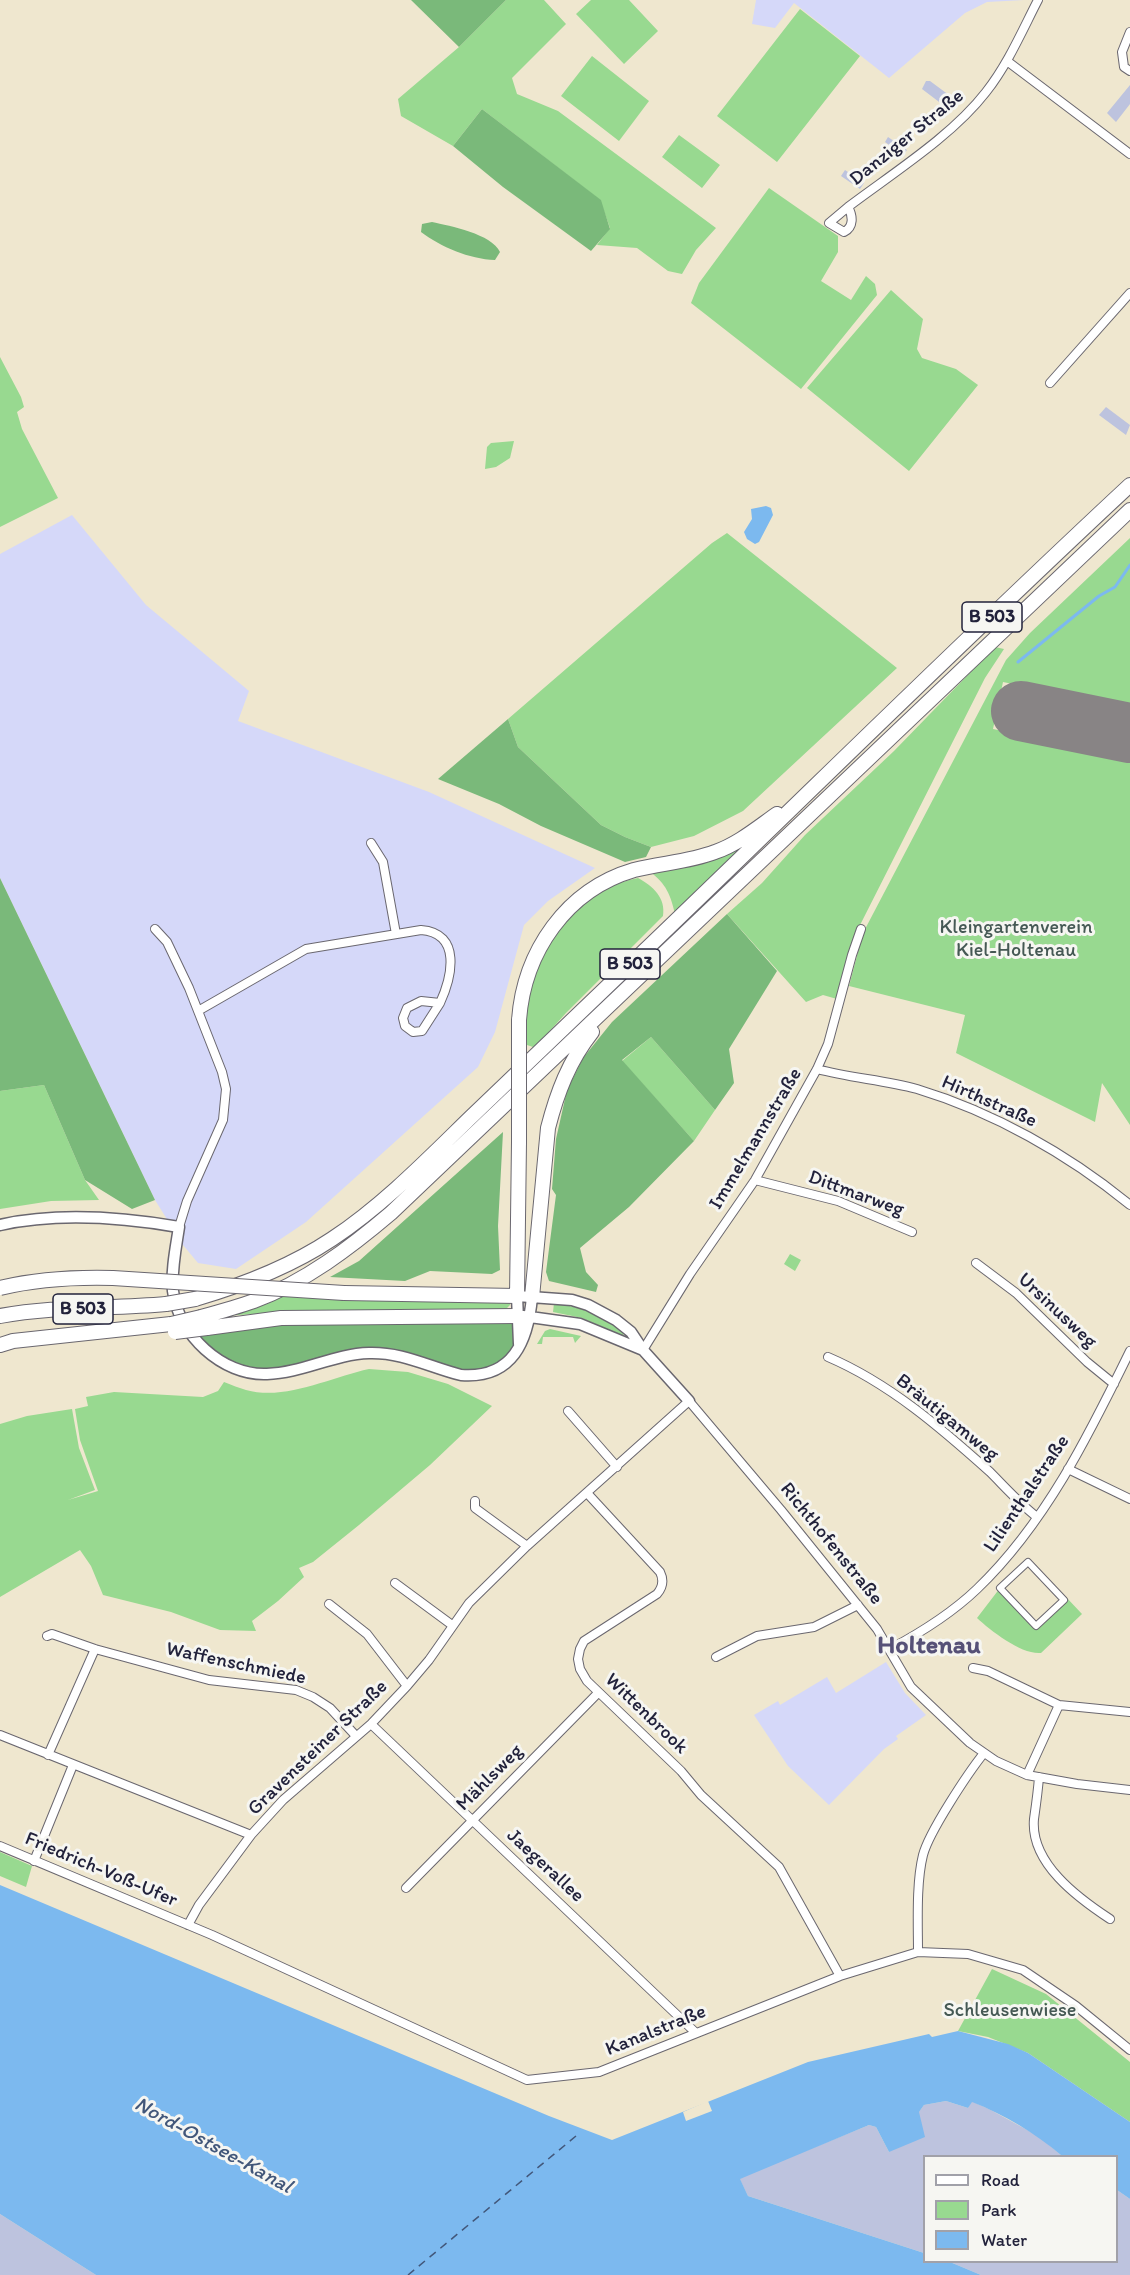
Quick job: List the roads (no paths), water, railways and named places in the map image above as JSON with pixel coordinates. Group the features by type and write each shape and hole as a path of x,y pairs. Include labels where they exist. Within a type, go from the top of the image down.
{"highway":[{"name":"B 503","path":"0,1316 50,1310 166,1304 195,1299 262,1276 293,1262 358,1220 444,1144 1130,485"},
{"name":"B 503","path":"0,1345 88,1332 173,1328 204,1323 307,1274 368,1233 424,1184 1130,510"},
{"path":"0,1288 34,1281 113,1278 344,1293 518,1296 519,1020 523,988 534,956 552,927 580,898 604,882 625,873 697,858 737,842 808,792"},
{"path":"532,1297 548,1128 555,1101 571,1063 624,993"},
{"path":"204,1323 281,1318 524,1316"}],"street":[{"name":"Danziger Straße","path":"848,207 917,156 965,115 987,91 1007,61 1038,0"},
{"path":"1130,32 1122,52 1124,67 1130,71"},
{"path":"1007,61 1130,154"},
{"path":"1050,383 1130,293"},
{"path":"371,843 383,861 396,934"},
{"path":"155,929 167,942 198,1011 222,1072 226,1089 225,1107 218,1133 188,1201 179,1227 175,1254 173,1290 179,1312 192,1336 204,1349 227,1366 266,1374 368,1353 396,1354 449,1372 472,1376 492,1372 506,1364 516,1353 524,1316 532,1297"},
{"name":"Immelmannstraße","path":"643,1350 690,1274 755,1180 817,1069 828,1044 861,929"},
{"path":"198,1011 306,949 428,931 441,936 446,943 449,950 450,976 440,1003 422,1031 413,1032 405,1026 405,1012 411,1005 426,1000 440,1003"},
{"name":"Hirthstraße","path":"817,1069 907,1087 973,1110 1022,1134 1072,1163 1130,1205"},
{"name":"Dittmarweg","path":"755,1180 838,1201 912,1232"},
{"path":"0,1224 75,1218 145,1221 179,1227"},
{"name":"Ursinusweg","path":"976,1263 1016,1293 1087,1362 1114,1384"},
{"path":"518,1296 524,1316"},
{"name":"Richthofenstraße","path":"518,1296 572,1300 603,1312 626,1327 858,1605 890,1649 908,1683 917,1694 984,1754 1009,1768 1039,1777 1130,1790"},
{"path":"524,1316 580,1324 643,1350"},
{"name":"Lilienthalstraße","path":"890,1649 938,1619 975,1591 1018,1542 1068,1469 1130,1351"},
{"name":"Bräutigamweg","path":"828,1357 855,1368 921,1414 1037,1517"},
{"name":"Gravensteiner Straße","path":"188,1925 206,1896 251,1835 283,1800 370,1724 407,1686 429,1660 470,1603 527,1546 689,1401"},
{"path":"568,1411 617,1467"},
{"path":"1068,1469 1130,1499"},
{"name":"Wittenbrook","path":"587,1493 660,1572 663,1580 662,1587 657,1594 598,1631 581,1645 578,1653 580,1669 598,1693 681,1771 701,1795 779,1867 840,1976"},
{"path":"475,1501 475,1508 527,1546"},
{"path":"1028,1562 1064,1600 1036,1626 1000,1588 1028,1562"},
{"path":"395,1583 452,1625"},
{"path":"329,1604 367,1634 407,1686"},
{"path":"716,1657 758,1636 814,1627 858,1605"},
{"name":"Waffenschmiede","path":"47,1636 51,1634 95,1649 209,1680 296,1690 330,1708 356,1736"},
{"path":"48,1755 95,1649"},
{"path":"973,1668 988,1671 1059,1705 1130,1712"},
{"name":"Mählsweg","path":"406,1888 598,1693"},
{"path":"1027,1774 1059,1705"},
{"name":"Jaegerallee","path":"370,1724 696,2033"},
{"path":"0,1735 251,1835"},
{"path":"918,1952 923,1854 958,1792 984,1754"},
{"path":"34,1861 73,1765"},
{"path":"1039,1777 1034,1821 1042,1855 1061,1881 1110,1919"},
{"name":"Friedrich-Voß-Ufer","path":"0,1846 188,1925"},
{"name":"Kanalstraße","path":"188,1925 322,1984 527,2080 599,2072 840,1976 918,1952 968,1954 1023,1970 1068,2000 1130,2050"}],"water":[{"path":"766,506 771,508 773,515 759,542 755,544 747,539 744,532 752,519 751,509"},
{"name":"Nord-Ostsee-Kanal","path":"0,1885 549,2116 612,2140 808,2062 929,2034 932,2037 958,2031 1008,2044 1028,2053 1130,2122 1130,2199 1118,2191 1118,2155 1061,2155 1030,2132 972,2102 968,2108 946,2101 924,2105 919,2112 925,2137 889,2152 876,2127 869,2125 740,2179 748,2196 923,2253 923,2263 952,2263 981,2275 96,2275 0,2214"}],"waterway":[{"path":"1018,662 1099,596 1115,587 1130,565"}],"district":[{"name":"Holtenau","path":"929,1646"}],"park label":[{"name":"Kleingartenverein Kiel-Holtenau","path":"1016,940"},
{"name":"Schleusenwiese","path":"1010,2011"}]}
